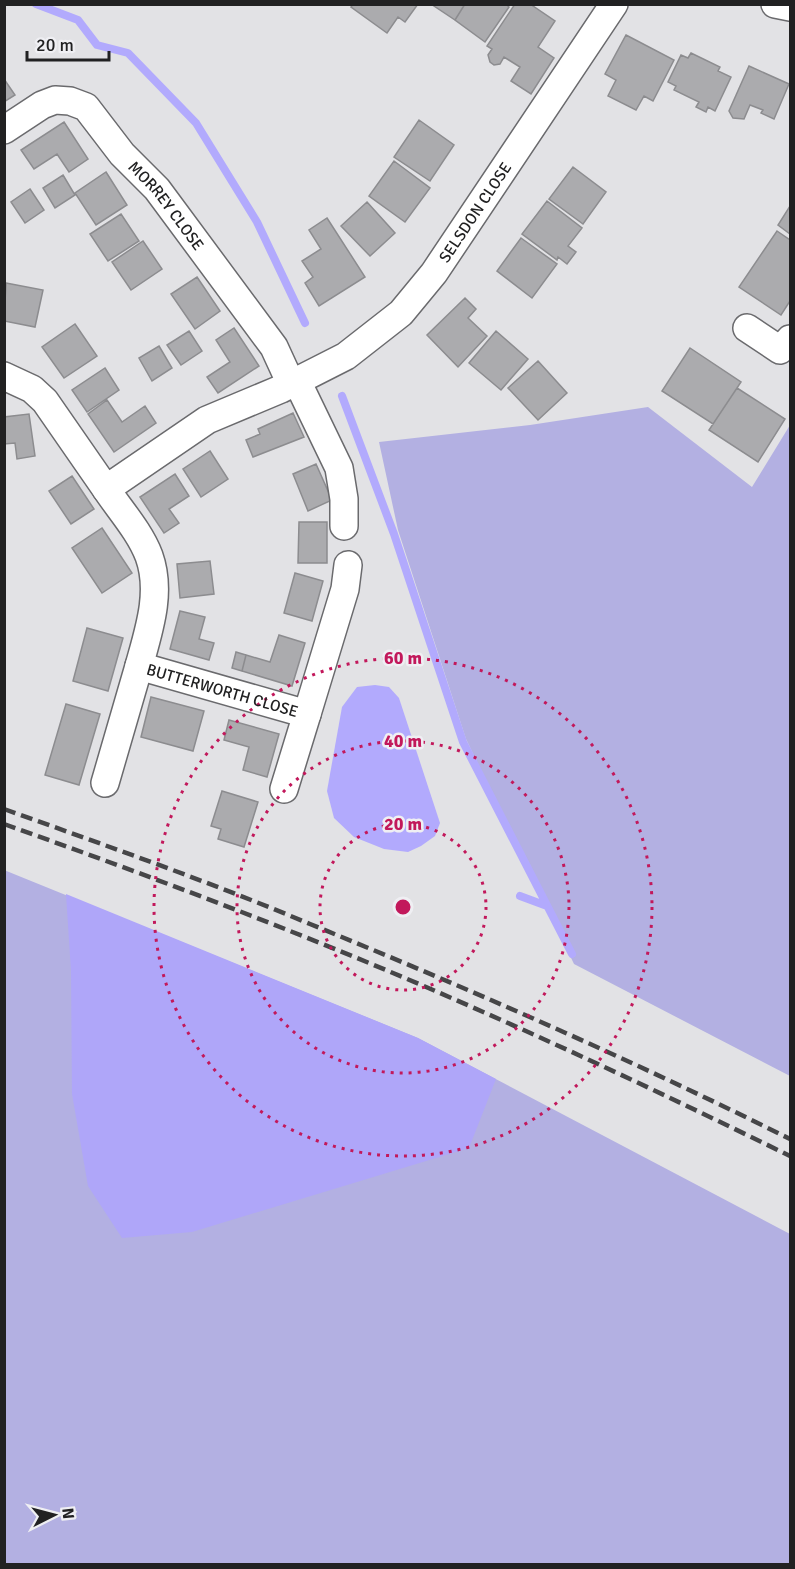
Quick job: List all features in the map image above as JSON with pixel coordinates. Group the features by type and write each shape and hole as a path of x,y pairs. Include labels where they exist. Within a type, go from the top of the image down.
{"street":[{"name":"SELSDON CLOSE","path":"106,489 207,420 294,382 346,356 401,313 434,273 614,4"},
{"path":"775,4 790,7"},
{"name":"MORREY CLOSE","path":"4,130 42,105 55,100 70,101 86,107 122,154 157,189 274,347 294,382"},
{"path":"747,328 780,350 790,339"},
{"path":"4,376 32,389 45,401 106,489"},
{"path":"294,382 339,468 344,499 344,526"},
{"name":"BUTTERWORTH CLOSE","path":"105,783 153,611 154,575 143,544 106,489"},
{"name":"BUTTERWORTH CLOSE","path":"284,789 345,589 348,565"},
{"name":"BUTTERWORTH CLOSE","path":"139,666 307,714"}],"shaded area":[{"path":"648,407 752,487 790,425 790,1076 574,964 466,739 398,530 379,442 530,425"},
{"path":"375,685 389,687 399,698 440,823 435,836 408,852 384,849 354,837 334,818 327,791 342,707 357,687"},
{"path":"4,870 418,1038 790,1234 790,1564 5,1564"},
{"path":"66,894 418,1038 496,1079 469,1148 192,1232 122,1238 88,1186 72,1094 71,971"}],"building":[{"path":"353,4 418,4 405,22 398,17 387,33 351,7"},
{"path":"431,4 465,4 455,20"},
{"path":"465,4 506,4 509,7 485,42 455,20"},
{"path":"515,4 530,4 555,21 538,47 554,58 531,94 511,81 520,67 504,57 500,64 494,65 490,62 488,55 492,49 487,46"},
{"path":"626,35 674,60 653,101 644,96 636,110 608,96 616,80 605,74"},
{"path":"691,53 720,67 718,71 731,77 715,111 708,107 706,112 696,107 699,102 674,90 676,86 668,82 681,55 688,58"},
{"path":"749,66 789,84 774,119 761,113 763,110 750,105 744,119 733,118 729,111"},
{"path":"4,79 15,95 4,102"},
{"path":"419,120 454,145 430,181 394,157"},
{"path":"64,122 88,159 69,172 57,154 34,169 21,150"},
{"path":"394,161 430,188 405,222 369,196"},
{"path":"573,167 606,192 583,224 549,199"},
{"path":"106,172 127,205 96,225 75,193"},
{"path":"63,175 75,195 55,208 43,188"},
{"path":"30,189 44,210 25,223 11,202"},
{"path":"547,201 582,228 568,246 576,252 567,264 558,257 557,260 522,234"},
{"path":"367,202 395,233 370,256 341,226"},
{"path":"790,206 790,234 778,225"},
{"path":"121,214 139,241 108,261 90,234"},
{"path":"327,218 365,277 319,306 305,283 313,277 302,261 321,249 309,230"},
{"path":"777,231 790,240 790,301 781,315 739,287"},
{"path":"521,238 557,264 532,298 497,271"},
{"path":"143,241 162,269 131,290 112,262"},
{"path":"197,277 220,311 195,329 171,294"},
{"path":"6,283 43,290 35,327 4,321"},
{"path":"465,298 476,309 468,318 487,336 458,367 427,335"},
{"path":"75,324 97,356 64,378 42,347"},
{"path":"234,328 259,366 218,393 207,377 230,362 216,340"},
{"path":"189,331 202,351 181,365 167,345"},
{"path":"496,331 528,359 501,390 469,363"},
{"path":"159,346 172,368 152,381 139,358"},
{"path":"690,348 741,382 713,424 662,391"},
{"path":"538,361 567,393 538,420 508,388"},
{"path":"105,368 119,390 87,412 72,390"},
{"path":"737,388 785,419 758,462 709,430"},
{"path":"107,400 122,422 145,406 156,423 114,452 88,414"},
{"path":"293,413 304,437 253,457 246,440 260,434 258,429"},
{"path":"29,414 35,456 17,459 15,443 4,444 4,417"},
{"path":"210,451 228,479 201,497 183,469"},
{"path":"316,464 332,500 308,511 293,474"},
{"path":"175,474 189,496 169,509 179,523 164,533 140,497"},
{"path":"72,476 94,509 71,524 49,491"},
{"path":"299,522 327,522 327,563 298,563"},
{"path":"102,528 132,573 102,593 72,548"},
{"path":"210,561 214,594 180,598 177,564"},
{"path":"295,573 323,581 312,621 284,613"},
{"path":"180,611 205,617 199,639 214,643 209,660 170,649"},
{"path":"87,628 123,638 108,691 73,681"},
{"path":"279,635 305,643 292,686 242,671 246,655 270,662"},
{"path":"236,652 246,655 242,671 232,668"},
{"path":"151,697 204,711 193,751 141,737"},
{"path":"66,704 100,714 79,785 45,775"},
{"path":"229,720 279,734 267,777 243,770 249,747 224,740"},
{"path":"222,791 258,802 244,847 218,839 221,829 211,826"}],"waterway":[{"path":"36,4 78,20 97,45 128,53 196,123 257,222 305,323"},
{"path":"342,396 394,534 463,742 572,954"},
{"path":"520,896 547,906"}],"railway":[{"path":"4,809 196,879 371,949 612,1054 790,1139"},
{"path":"4,824 213,901 419,984 606,1068 790,1156"}]}
